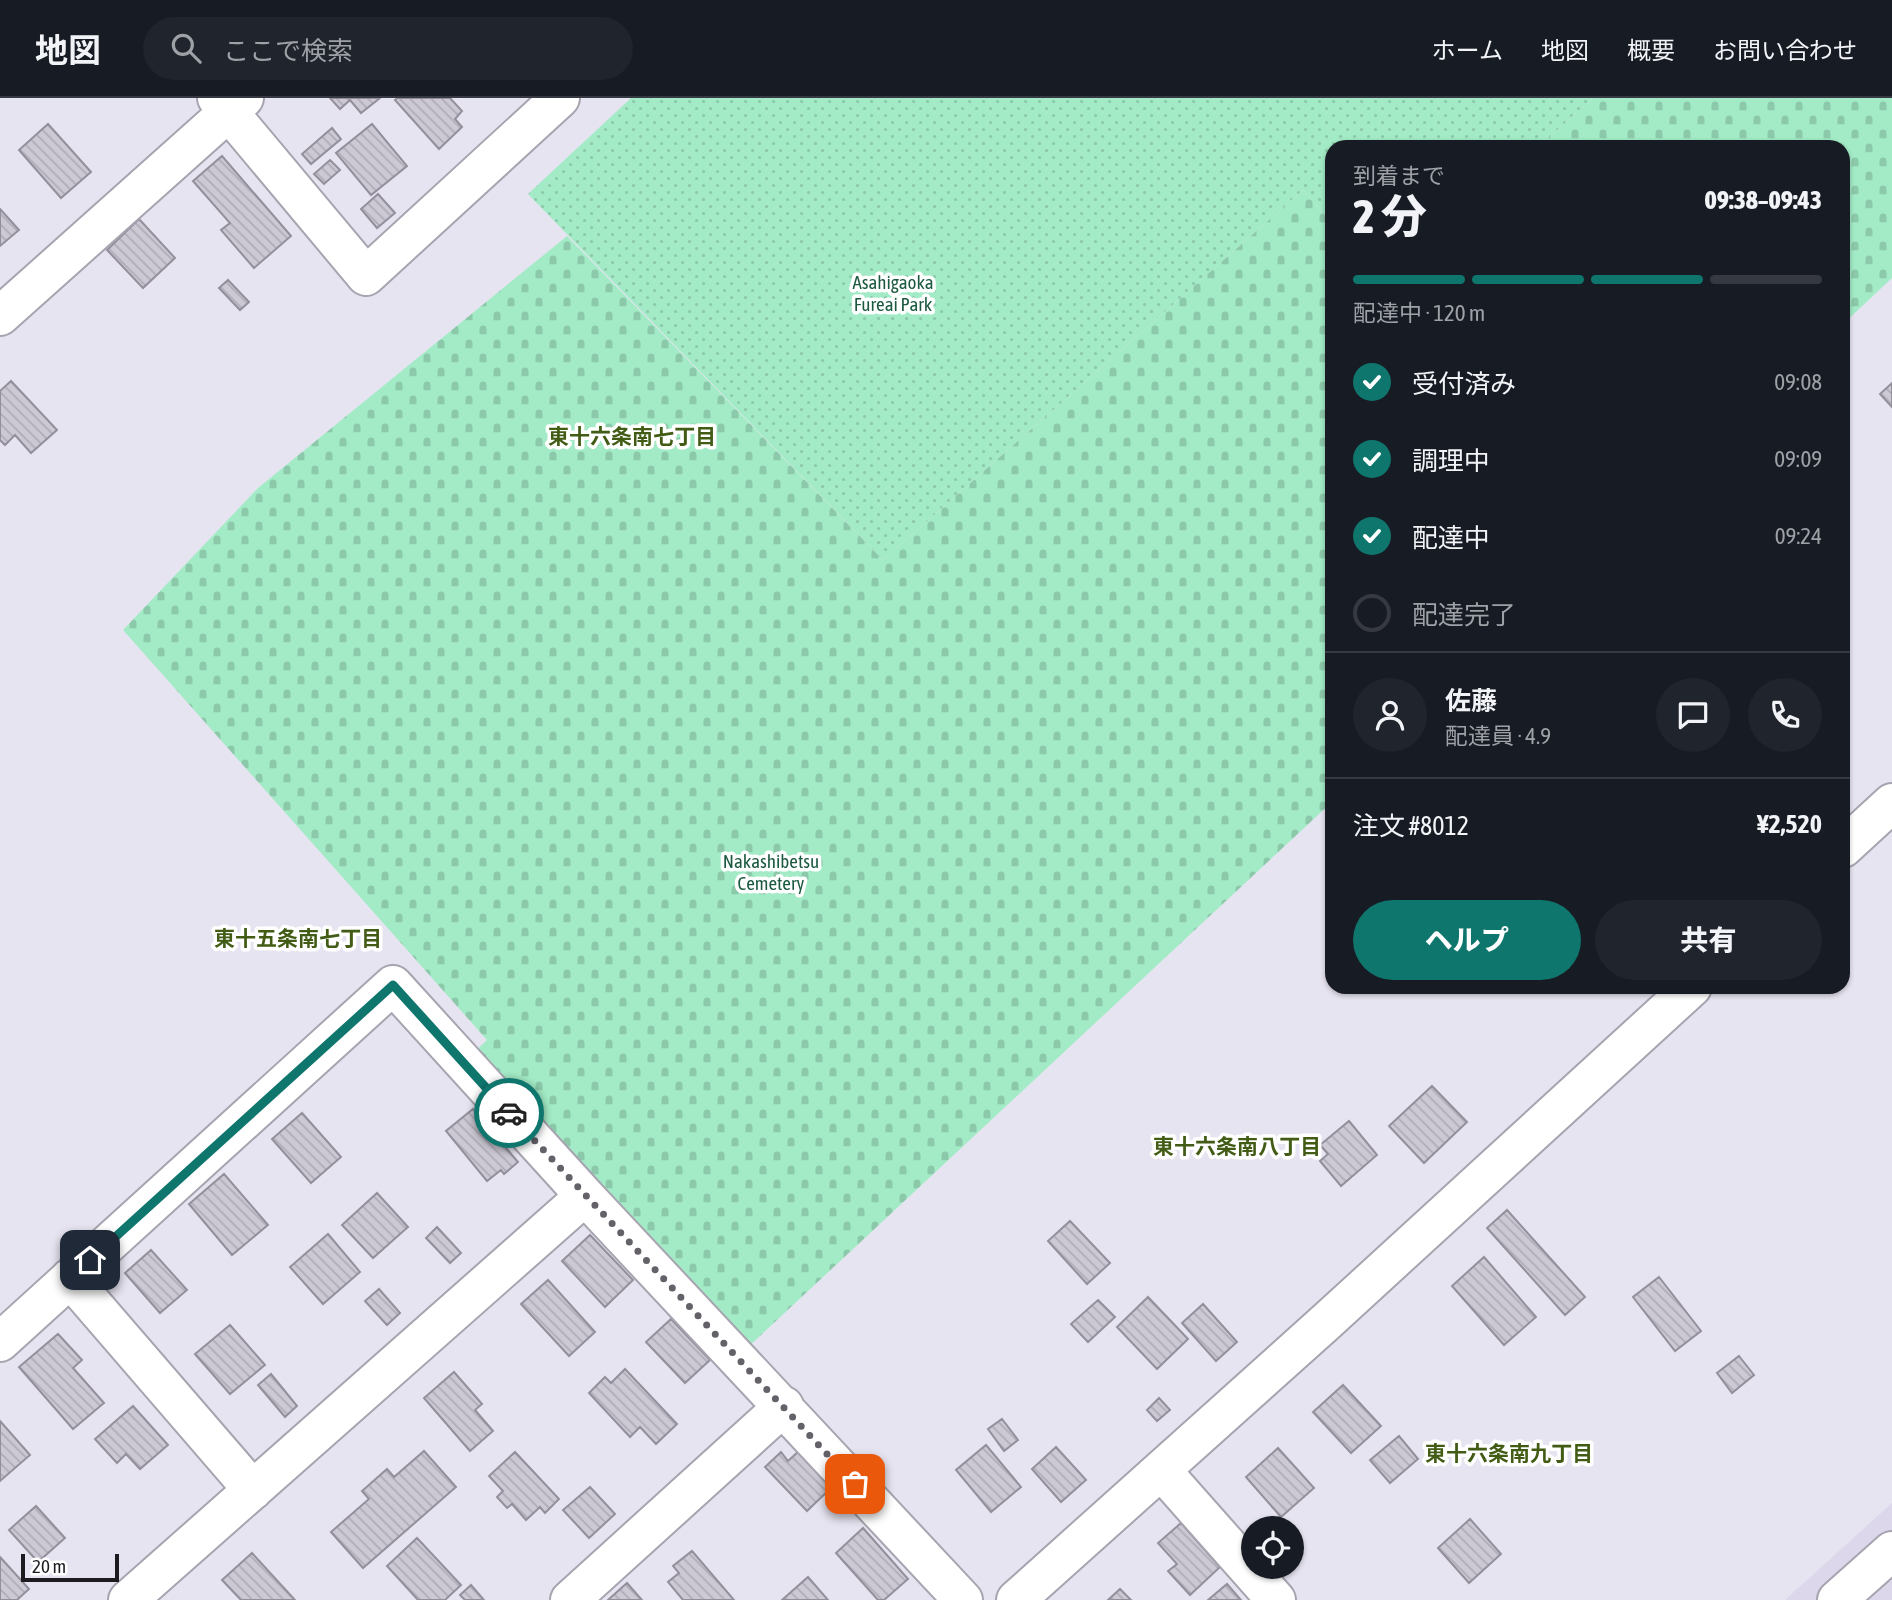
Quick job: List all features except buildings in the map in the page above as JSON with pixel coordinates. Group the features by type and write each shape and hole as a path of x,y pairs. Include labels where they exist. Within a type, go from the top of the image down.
{"street":[{"path":"0,316 230,103 366,276 560,98"},
{"path":"1850,842 1892,803"},
{"path":"0,1342 393,985 585,1196 784,1406 962,1600"},
{"path":"1016,1600 1684,994"},
{"path":"128,1600 585,1196"},
{"path":"70,1278 253,1490"},
{"path":"570,1600 784,1406"},
{"path":"1161,1470 1276,1600"},
{"path":"1837,1600 1892,1551"}],"shaded area":[{"path":"1892,1503 1892,1600 1785,1600"}],"green space":[{"name":"Asahigaoka Fureai Park","path":"631,98 1593,98 1546,140 1325,140 1325,215 1303,190 883,560 528,194"},
{"path":"1593,98 1892,98 1892,278 1850,317 1850,140 1546,140"},
{"name":"Nakashibetsu Cemetery","path":"1303,190 1325,215 1325,809 747,1348 469,1057 487,1040 123,630 258,488 567,236 883,560"}],"way so far":[{"path":"509,1113 855,1484"}],"district":[{"name":"東十六条南七丁目","path":"632,436"},
{"name":"東十五条南七丁目","path":"298,938"},
{"name":"東十六条南八丁目","path":"1237,1146"},
{"name":"東十六条南九丁目","path":"1509,1453"}],"route":[{"path":"90,1260 393,985 509,1113"}]}
